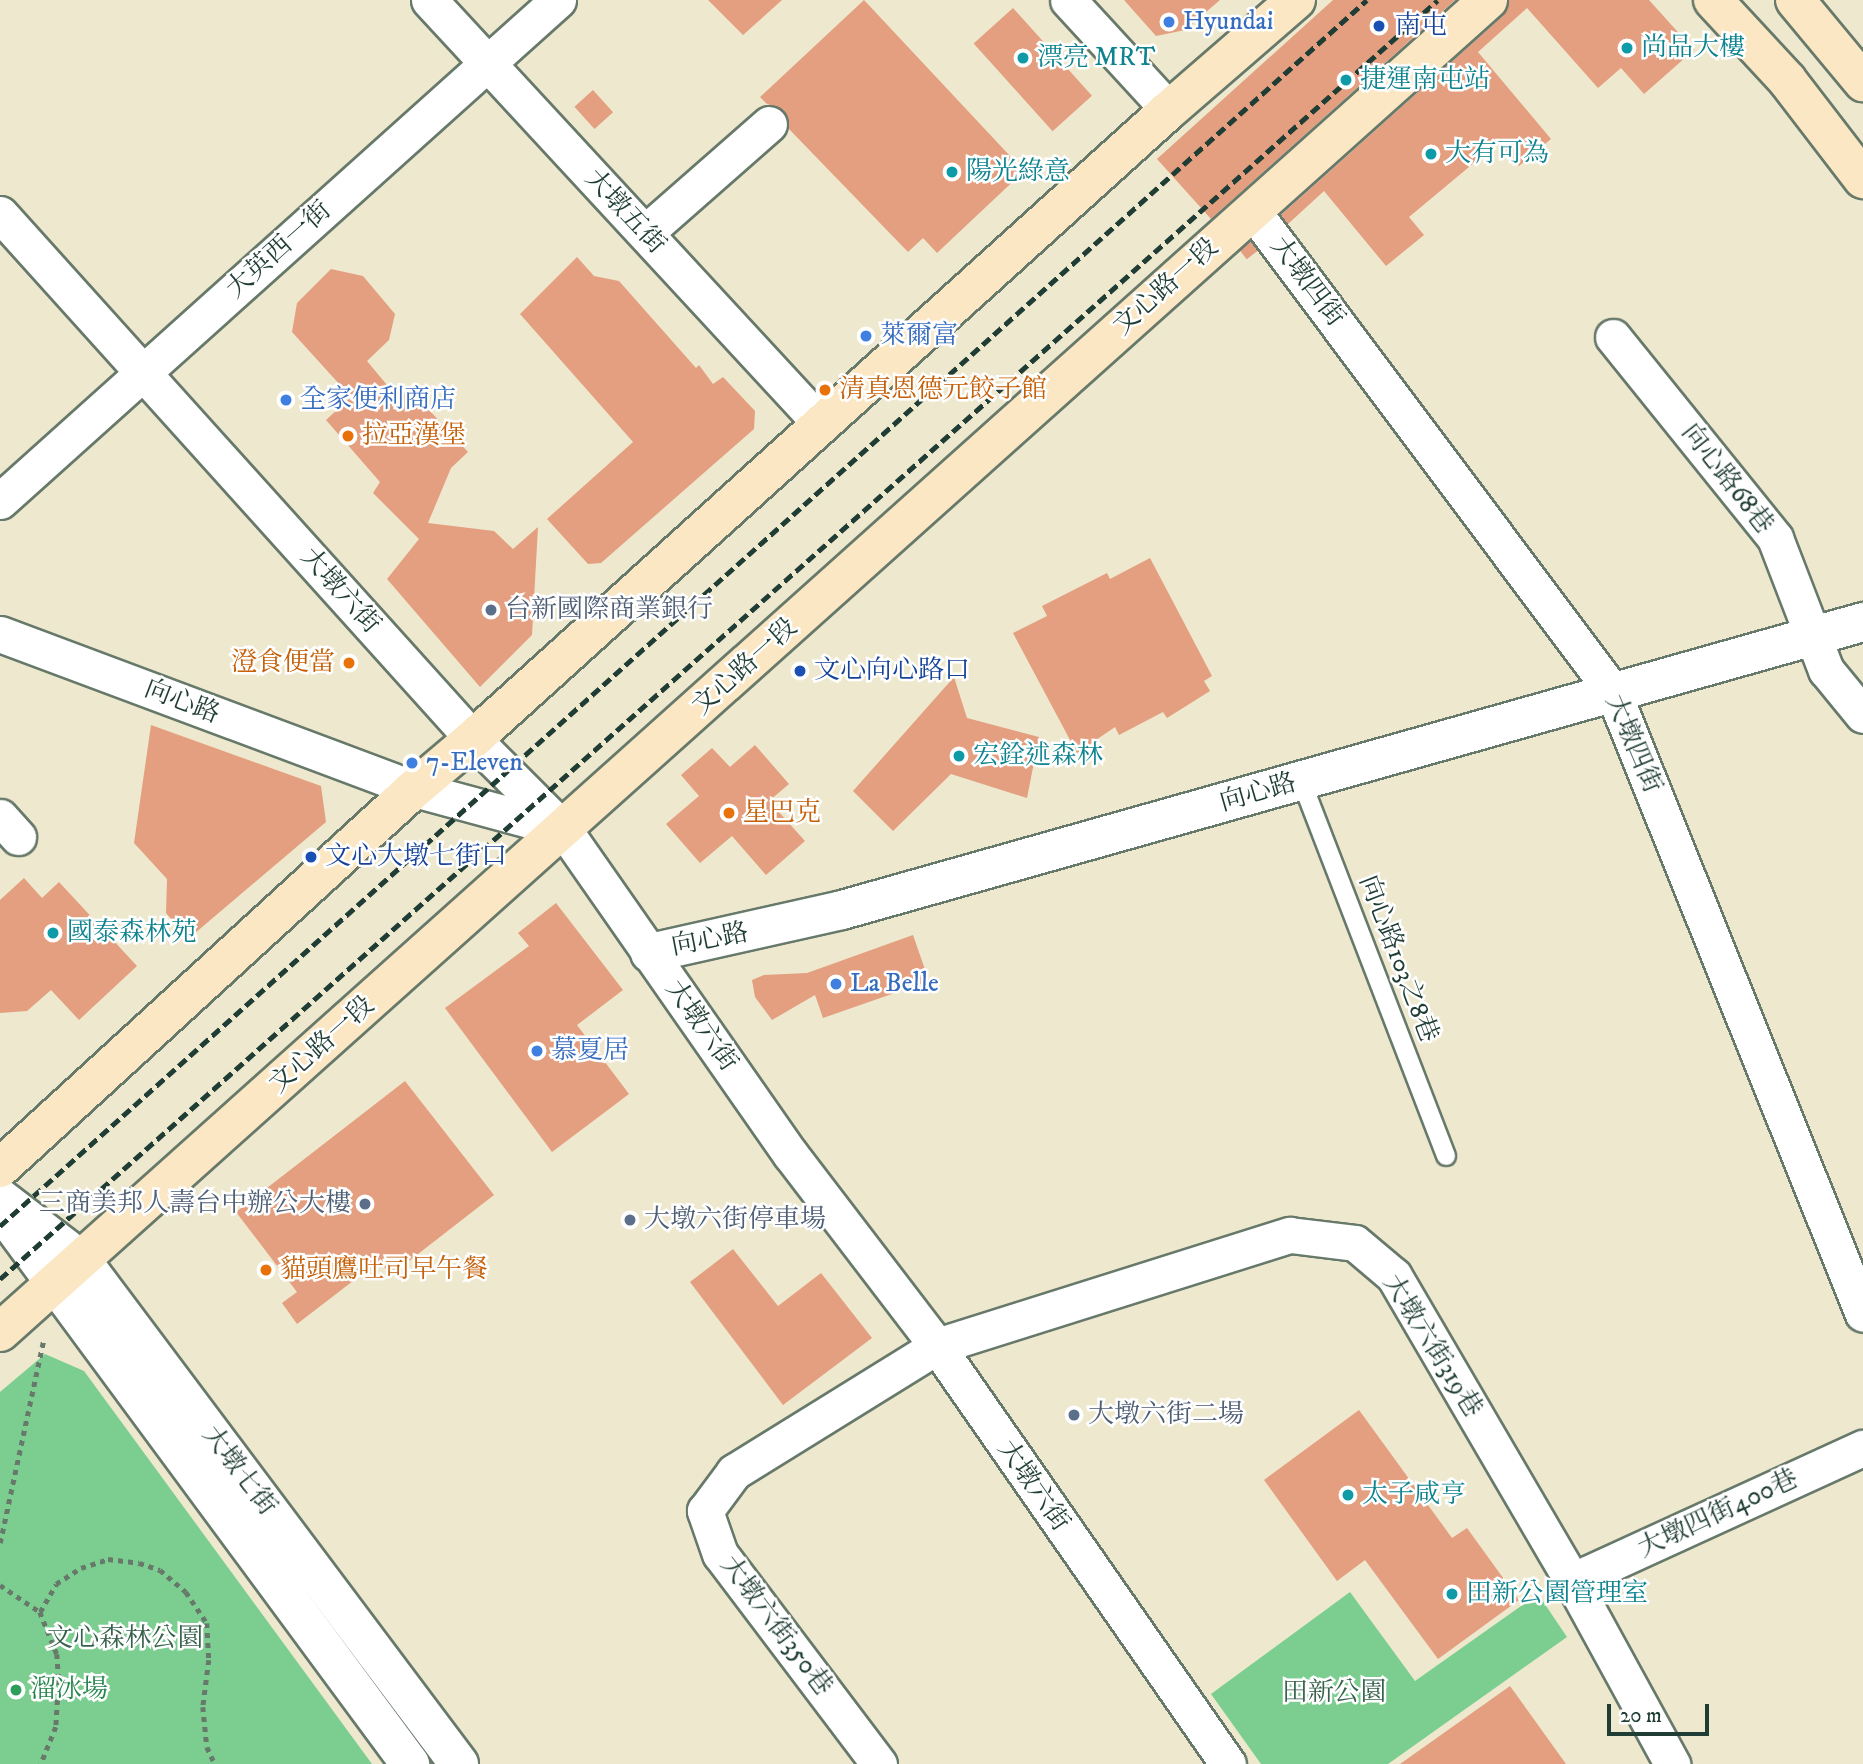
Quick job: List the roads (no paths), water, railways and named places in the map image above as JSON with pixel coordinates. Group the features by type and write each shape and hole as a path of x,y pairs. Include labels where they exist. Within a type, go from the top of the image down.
{"main road":[{"path":"0,1168 414,789 473,739 1168,110 1296,0"},
{"name":"文心路一段","path":"0,1332 564,830 1252,209 1488,0"},
{"path":"1713,0 1787,80 1863,179"},
{"path":"1795,0 1863,82"}],"street":[{"name":"大墩五街","path":"429,0 821,424"},
{"name":"大英西一街","path":"0,500 558,0"},
{"path":"1068,0 1168,110"},
{"path":"645,233 769,124"},
{"name":"大墩四街","path":"1252,209 1614,692 1863,1314"},
{"name":"大墩六街","path":"0,214 473,739 564,830 791,1155 937,1346 1212,1758"},
{"name":"向心路68巷","path":"1613,337 1774,538 1815,636 1826,670 1863,715"},
{"name":"向心路","path":"650,953 842,911 1863,622"},
{"name":"向心路","path":"0,634 414,789 564,830"},
{"name":"大墩七街","path":"0,1198 68,1271 459,1764"},
{"name":"大墩七街","path":"0,1208 68,1271 410,1764"},
{"name":"大墩六街319巷","path":"937,1346 1290,1235 1355,1243 1394,1276 1572,1581 1672,1764"},
{"name":"大墩六街350巷","path":"879,1764 720,1554 705,1511 734,1472 937,1346"},
{"name":"大墩四街400巷","path":"1572,1581 1863,1448"}],"lane":[{"name":"向心路103之8巷","path":"1301,780 1447,1156"}],"railway":[{"path":"0,1226 1367,0"},
{"path":"0,1279 1438,0"}],"place":[{"name":"Hyundai","path":"1169,22"},
{"name":"南屯","path":"1379,26"},
{"name":"尚品大樓","path":"1627,48"},
{"name":"漂亮 MRT","path":"1023,58"},
{"name":"捷運南屯站","path":"1346,80"},
{"name":"大有可為","path":"1431,154"},
{"name":"陽光綠意","path":"952,172"},
{"name":"萊爾富","path":"866,336"},
{"name":"清真恩德元餃子館","path":"825,390"},
{"name":"全家便利商店","path":"286,400"},
{"name":"拉亞漢堡","path":"348,436"},
{"name":"台新國際商業銀行","path":"491,610"},
{"name":"澄食便當","path":"349,663"},
{"name":"文心向心路口","path":"800,671"},
{"name":"宏銓述森林","path":"959,756"},
{"name":"7-Eleven","path":"412,763"},
{"name":"星巴克","path":"729,813"},
{"name":"文心大墩七街口","path":"311,857"},
{"name":"國泰森林苑","path":"53,933"},
{"name":"La Belle","path":"836,984"},
{"name":"慕夏居","path":"537,1051"},
{"name":"三商美邦人壽台中辦公大樓","path":"365,1204"},
{"name":"大墩六街停車場","path":"630,1220"},
{"name":"貓頭鷹吐司早午餐","path":"266,1270"},
{"name":"大墩六街二場","path":"1074,1415"},
{"name":"太子咸亨","path":"1348,1495"},
{"name":"田新公園管理室","path":"1452,1594"},
{"name":"溜冰場","path":"16,1690"}],"park label":[{"name":"文心森林公園","path":"125,1639"},
{"name":"田新公園","path":"1334,1693"}]}
